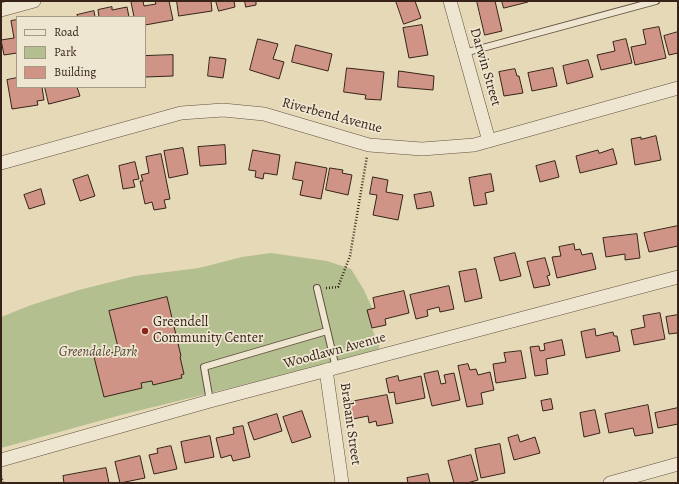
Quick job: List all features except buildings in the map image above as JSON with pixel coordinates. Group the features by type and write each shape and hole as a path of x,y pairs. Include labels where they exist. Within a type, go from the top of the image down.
{"street":[{"path":"1,10 34,1"},
{"name":"Darwin Street","path":"450,1 489,141"},
{"name":"Riverbend Avenue","path":"1,163 182,114 223,110 264,114 369,145 422,149 474,145 678,88"},
{"name":"Woodlawn Avenue","path":"1,460 331,369 678,277"},
{"name":"Brabant Street","path":"331,369 342,483"},
{"path":"610,483 678,464"}],"lane":[{"path":"464,53 656,1"},
{"path":"317,288 327,331 331,369"},
{"path":"210,402 204,367 327,331"}],"path":[{"path":"317,288 338,287 350,256 369,145"},
{"path":"1,476 3,483"}],"green space":[{"name":"Greendale Park","path":"271,253 327,261 351,269 364,290 372,308 372,329 379,344 379,349 263,380 121,415 1,448 1,317 31,305 79,290 135,276 199,268 242,257"}],"place":[{"name":"Greendell Community Center","path":"145,331"}]}
